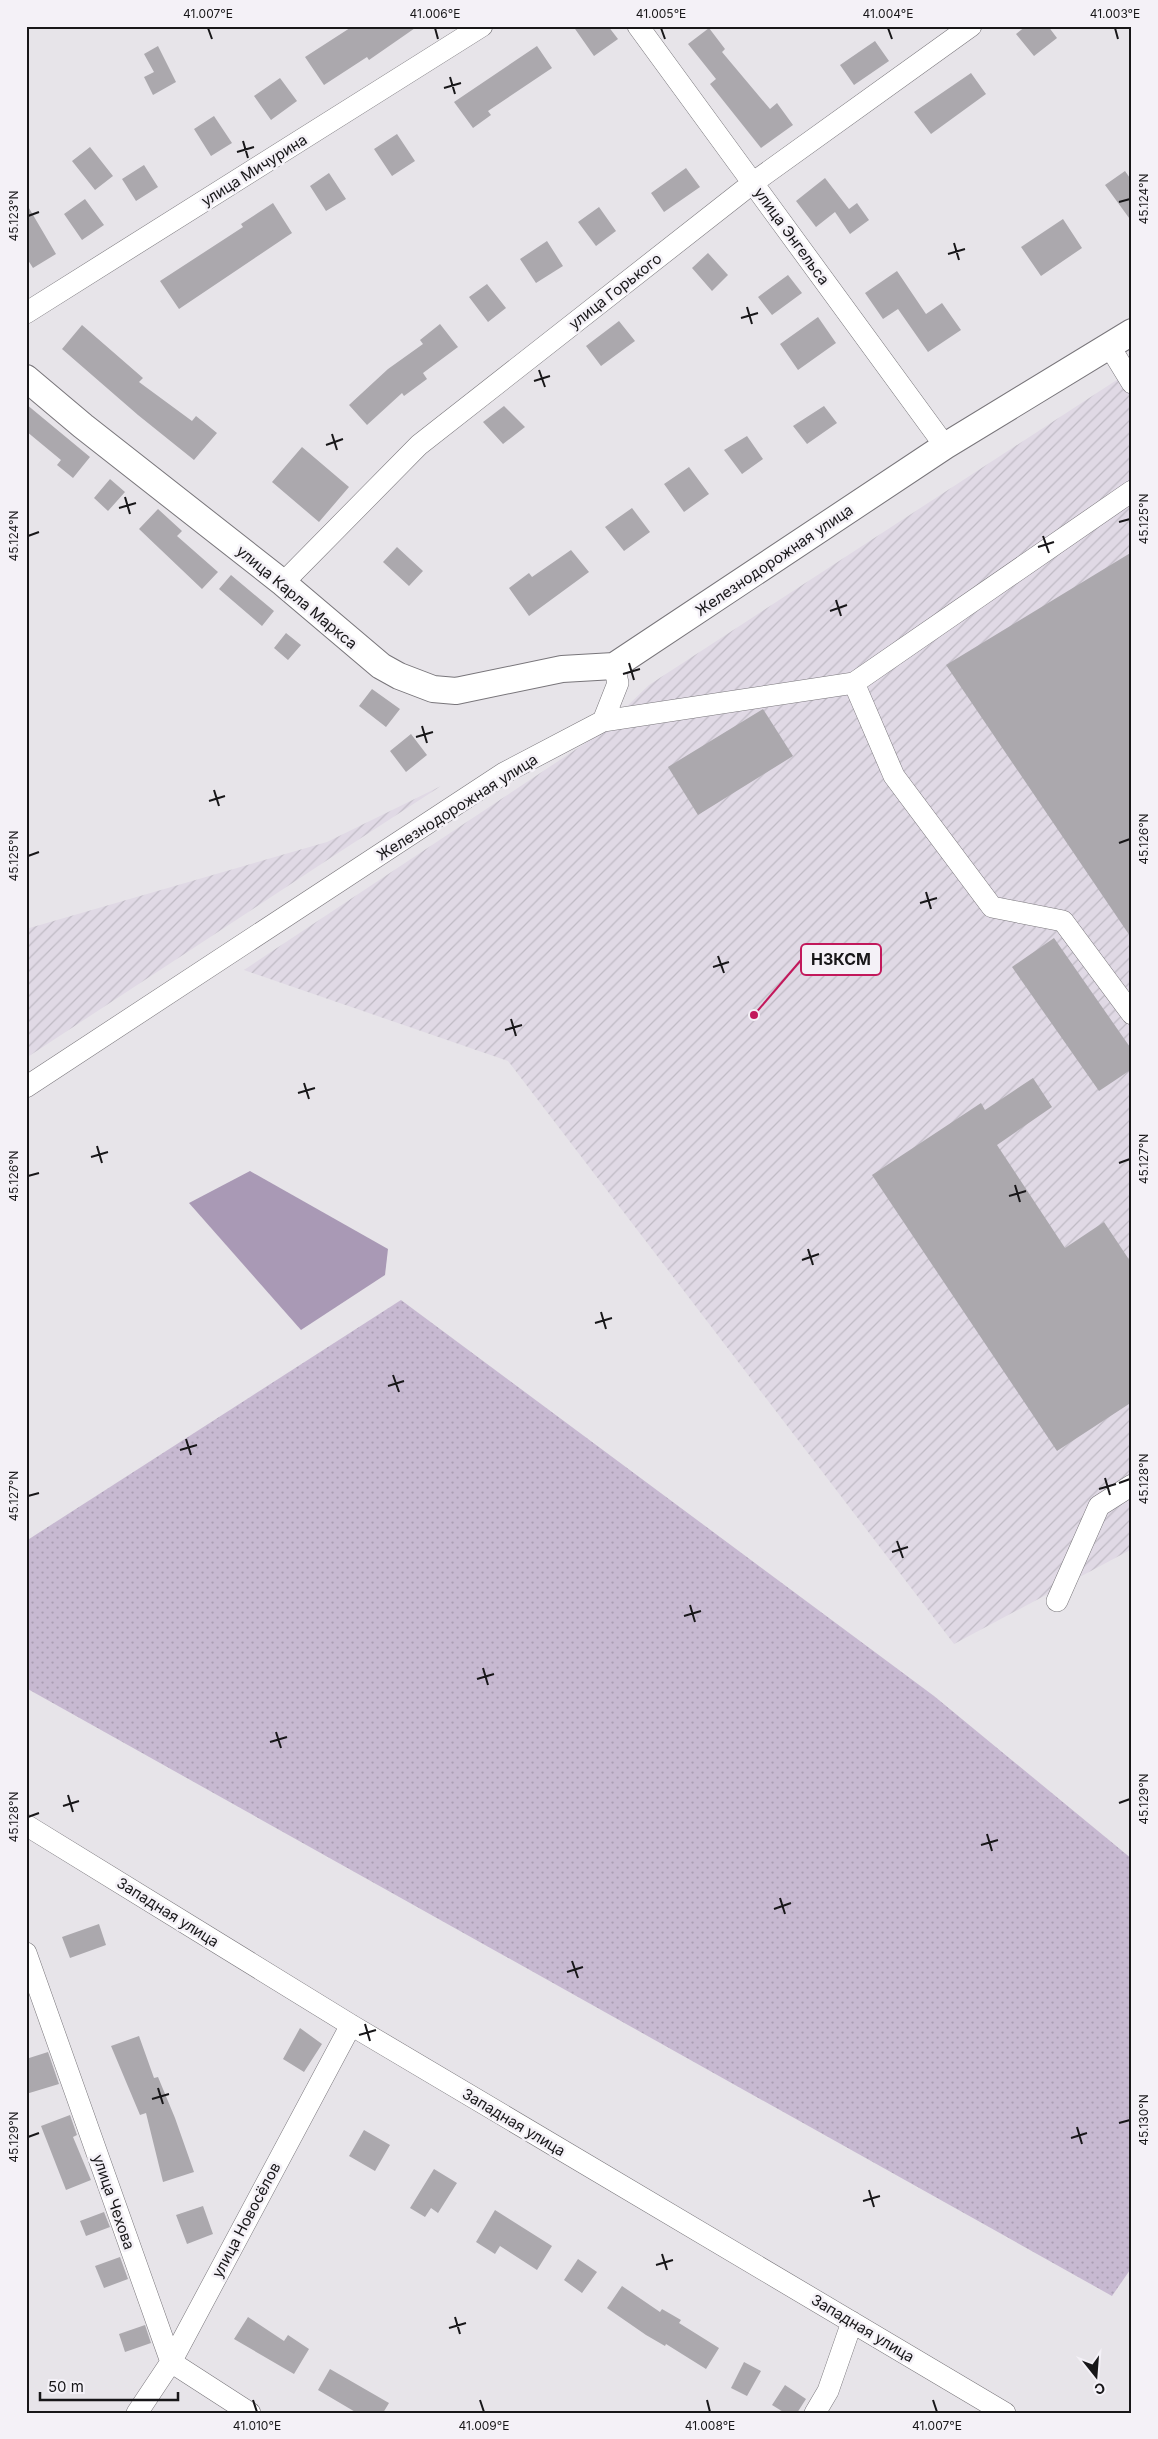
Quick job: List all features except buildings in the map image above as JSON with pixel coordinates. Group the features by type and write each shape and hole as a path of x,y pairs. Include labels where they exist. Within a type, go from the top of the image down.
{"main road":[{"name":"Железнодорожная улица","path":"614,666 945,446 1110,348 1132,332"},
{"name":"улица Карла Маркса","path":"26,378 83,426 283,583 380,666 433,689 456,691 562,670 614,666"}],"street":[{"name":"улица Мичурина","path":"26,313 482,26"},
{"name":"улица Энгельса","path":"638,26 754,182 945,446"},
{"name":"улица Горького","path":"283,583 419,445 754,182 971,26"},
{"path":"1110,348 1132,383"},
{"path":"1132,491 854,683 894,776 992,907 1063,921 1132,1014"},
{"path":"603,721 618,683 614,666"},
{"name":"Железнодорожная улица","path":"26,1087 504,773 603,721 854,683"},
{"path":"1057,1601 1099,1506 1132,1484"},
{"name":"Западная улица","path":"26,1825 351,2025 1005,2413"},
{"name":"улица Чехова","path":"26,1953 171,2362"},
{"name":"улица Новосёлов","path":"137,2413 171,2362 351,2025"},
{"path":"815,2413 828,2391 852,2322"},
{"path":"171,2362 250,2413"}],"shaded area":[{"path":"1132,370 1132,1549 954,1644 508,1061 244,970 596,736 649,685"},
{"path":"441,786 26,1058 26,929 327,842"},
{"path":"250,1171 388,1249 385,1275 301,1330 189,1203"},
{"path":"401,1300 934,1696 1132,1859 1132,2267 1112,2296 26,1688 26,1541"}],"place":[{"name":"НЗКСМ","path":"754,1015"}]}
